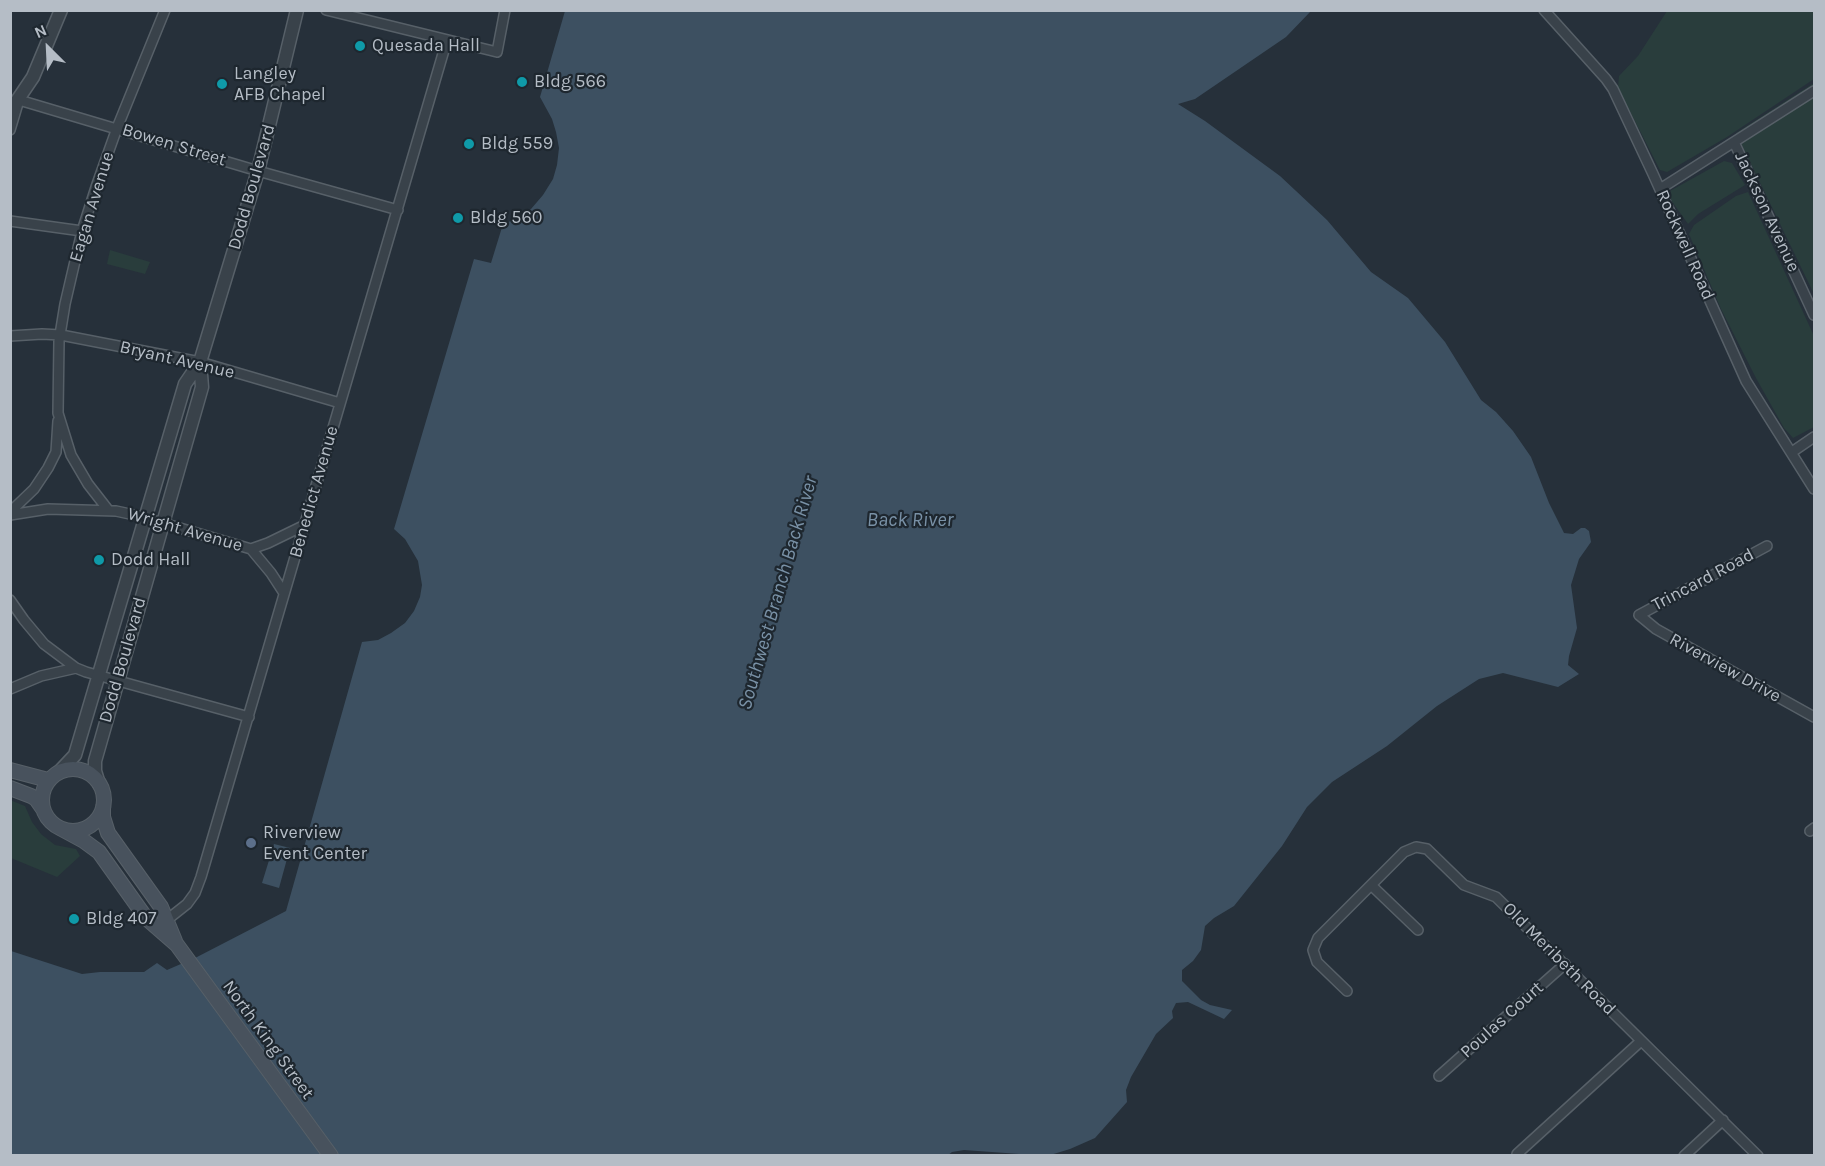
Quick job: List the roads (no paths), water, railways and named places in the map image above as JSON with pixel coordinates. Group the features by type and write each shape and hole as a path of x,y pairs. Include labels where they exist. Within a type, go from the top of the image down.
{"main road":[{"path":"10,788 36,799 47,818 60,828 69,831 87,827 95,821 100,814 104,797 99,783 93,777 77,769 68,769 54,776 43,789 41,800 43,810"},
{"path":"10,770 54,776"},
{"name":"North King Street","path":"103,805 103,817 108,833 161,907 161,924"},
{"name":"North King Street","path":"60,828 99,852 146,918 161,924 331,1155"}],"street":[{"path":"10,111 33,76 61,10"},
{"name":"Eagan Avenue","path":"10,514 34,489 56,452 59,341 82,231 117,128 165,10"},
{"name":"Dodd Boulevard","path":"54,776 75,755 185,384 200,362 258,171 297,10"},
{"path":"326,10 496,52 505,10"},
{"name":"Rockwell Road","path":"1544,10 1613,89 1746,381 1815,489"},
{"name":"Benedict Avenue","path":"161,924 187,904 195,893 249,717 447,40"},
{"path":"1660,189 1815,91"},
{"path":"10,130 18,100"},
{"name":"Bowen Street","path":"18,100 398,210"},
{"name":"Jackson Avenue","path":"1734,142 1815,315"},
{"path":"10,222 82,231"},
{"name":"Bryant Avenue","path":"10,336 61,334 200,362 340,403"},
{"name":"Dodd Boulevard","path":"99,783 95,761 202,387 200,362"},
{"name":"Eagan Avenue","path":"58,413 71,455 109,511"},
{"path":"1792,452 1815,437"},
{"name":"Wright Avenue","path":"10,514 48,509 109,511 145,518 251,549 266,565 284,593"},
{"name":"Wright Avenue","path":"251,549 305,525"},
{"name":"Trincard Road","path":"1639,615 1767,546"},
{"path":"10,600 44,644 76,668 249,717"},
{"name":"Riverview Drive","path":"1639,615 1665,634 1815,717"},
{"path":"10,689 34,678 76,668"},
{"name":"Old Meribeth Road","path":"1347,991 1317,962 1313,950 1318,938 1404,852 1416,847 1426,849 1464,885 1496,897 1758,1155"},
{"path":"1371,885 1418,930"},
{"name":"Poulas Court","path":"1439,1076 1565,964"},
{"path":"1517,1154 1641,1041"},
{"path":"1684,1155 1723,1120"}],"water":[{"name":"Back River","path":"565,11 1311,11 1286,37 1195,99 1178,104 1280,176 1327,220 1371,272 1408,298 1445,342 1481,400 1496,412 1513,431 1531,457 1549,503 1564,533 1573,534 1581,528 1589,531 1591,542 1579,559 1571,585 1577,628 1568,665 1579,674 1558,687 1503,673 1479,679 1437,706 1387,746 1332,782 1307,807 1282,846 1234,906 1205,926 1201,950 1182,970 1182,981 1201,1000 1210,1005 1232,1010 1224,1019 1188,1002 1176,1003 1172,1011 1173,1018 1156,1034 1131,1077 1126,1090 1127,1102 1095,1138 1070,1149 1047,1156 964,1150 952,1152 947,1156 11,1156 11,951 82,974 144,972 157,963 167,970 286,911 362,642 378,640 405,623 420,597 422,585 418,561 405,539 394,529 474,259 491,263 503,224 531,209 553,179 559,148 552,119 540,97"},
{"path":"274,844 290,848 279,888 262,883"}],"place":[{"name":"Quesada Hall","path":"360,46"},
{"name":"Bldg 566","path":"522,82"},
{"name":"Langley AFB Chapel","path":"222,84"},
{"name":"Bldg 559","path":"469,144"},
{"name":"Bldg 560","path":"458,218"},
{"name":"Dodd Hall","path":"99,560"},
{"name":"Riverview Event Center","path":"251,843"},
{"name":"Bldg 407","path":"74,919"}],"water label":[{"name":"Southwest Branch Back River","path":"778,593"}]}
